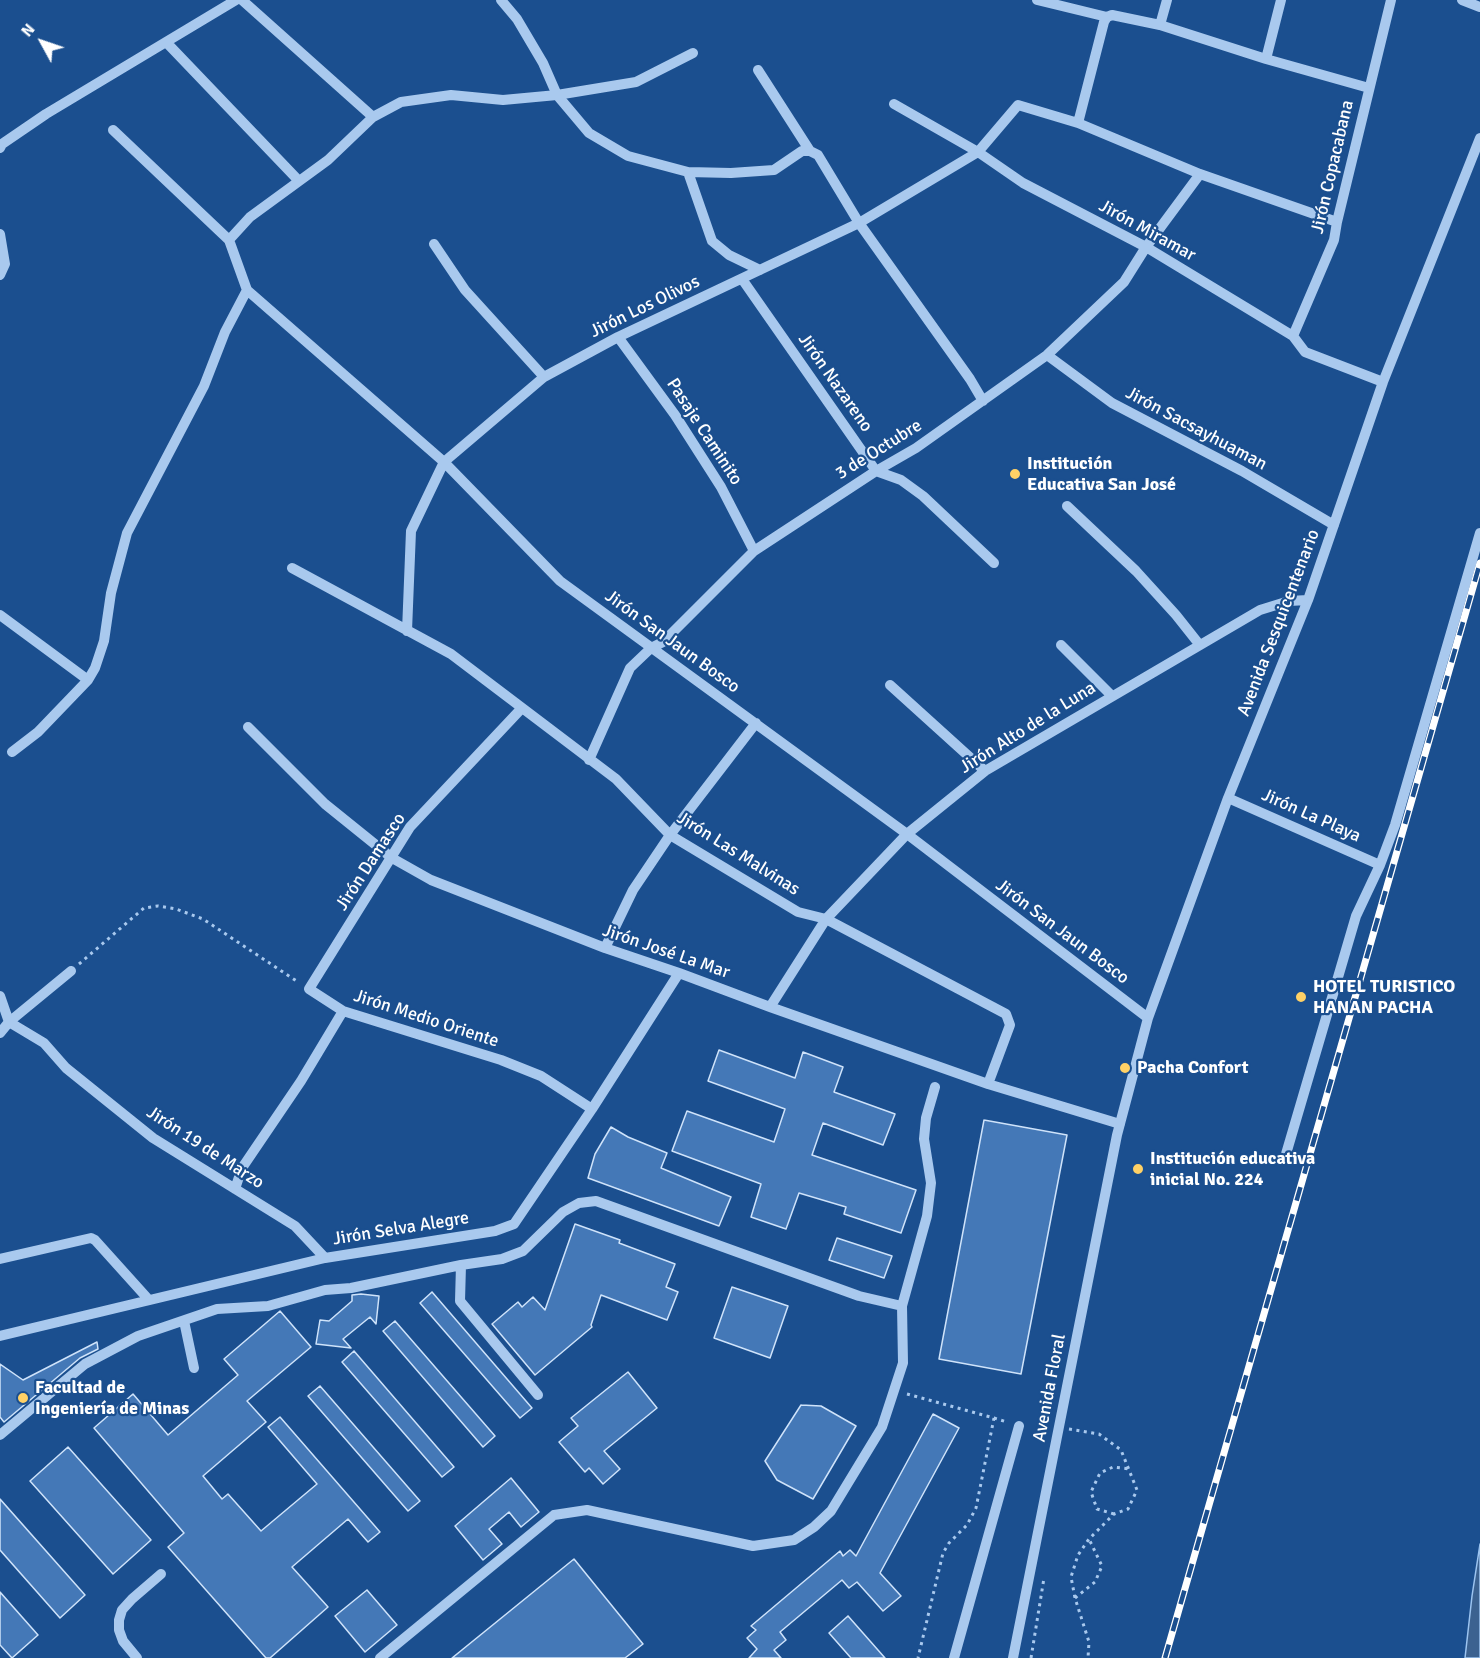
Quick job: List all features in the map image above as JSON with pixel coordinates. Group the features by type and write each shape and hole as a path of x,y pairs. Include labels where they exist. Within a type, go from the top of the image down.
{"street":[{"path":"0,148 2,144 45,114 236,0"},
{"path":"242,0 372,117"},
{"path":"501,0 517,19 533,45 557,95 589,133 628,156 688,172 731,173 774,170 802,151 814,153"},
{"path":"1037,0 1107,17 1112,15 1160,25 1266,59 1369,88"},
{"path":"1160,25 1167,0"},
{"path":"1266,59 1281,0"},
{"name":"Jirón Copacabana","path":"1293,336 1334,240 1391,0"},
{"path":"1462,0 1480,7"},
{"path":"1107,17 1078,123 1200,174 1337,222"},
{"path":"166,42 299,182"},
{"path":"113,130 229,240 250,217 328,160 372,117 401,102 451,95 503,100 557,95 636,82 693,53"},
{"path":"758,70 859,223 970,379 983,401"},
{"name":"Jirón Miramar","path":"894,104 978,152 1023,183 1146,247 1293,336 1305,352 1383,382"},
{"name":"Jirón Los Olivos","path":"407,631 411,531 444,462 544,377 618,337 859,223 978,152 1018,105 1078,123"},
{"name":"Avenida Sesquicentenario","path":"1120,1124 1148,1018 1228,798 1308,600 1383,382 1480,138"},
{"path":"688,172 712,241 729,255 760,270"},
{"name":"3 de Octubre","path":"589,760 630,668 651,648 663,642 754,551 876,471 916,448 1047,355 1125,282 1146,247 1200,174"},
{"path":"0,234 5,264 0,275"},
{"name":"Jirón San Jaun Bosco","path":"229,240 247,290 444,462 560,581 907,834 1148,1018"},
{"path":"434,244 465,290 544,377"},
{"name":"Jirón Nazareno","path":"742,279 876,471"},
{"path":"12,752 38,732 88,680 104,641 111,593 127,533 204,386 225,332 247,290"},
{"name":"Pasaje Caminito","path":"618,337 675,414 722,487 754,551"},
{"name":"Jirón Sacsayhuaman","path":"1047,355 1112,403 1242,471 1334,525"},
{"path":"876,471 901,480 923,496 994,563"},
{"path":"1067,506 1136,571 1176,615 1198,644"},
{"path":"1286,1154 1356,916 1380,865 1395,825 1480,533"},
{"name":"Jirón Las Malvinas","path":"292,568 451,654 616,779 670,835 798,912 826,920 1006,1014 1010,1025 988,1084"},
{"name":"Jirón Alto de la Luna","path":"770,1007 826,920 907,834 985,771 1198,644 1260,610 1289,601 1308,600"},
{"path":"0,615 88,680"},
{"path":"1061,645 1112,696"},
{"path":"890,685 985,771"},
{"name":"Jirón Damasco","path":"309,989 410,827 521,709"},
{"path":"604,948 633,890 670,835 756,723"},
{"name":"Jirón José La Mar","path":"248,728 325,804 392,858 431,880 604,948 679,972 770,1007 988,1084 1120,1124"},
{"name":"Jirón La Playa","path":"1228,798 1380,865"},
{"path":"0,1034 9,1022 71,971"},
{"name":"Jirón Selva Alegre","path":"0,1336 325,1258 495,1231 514,1224 592,1109 679,972"},
{"name":"Jirón Medio Oriente","path":"309,989 343,1011 501,1060 541,1076 592,1109"},
{"path":"0,996 9,1022"},
{"path":"235,1189 242,1168 302,1081 343,1011"},
{"name":"Jirón 19 de Marzo","path":"9,1022 44,1043 66,1068 153,1138 296,1226 325,1258"},
{"path":"380,1658 554,1515 587,1510 753,1546 794,1540 814,1527 831,1511 882,1427 903,1363 902,1306 927,1216 932,1184 924,1139 926,1118 935,1087"},
{"name":"Avenida Floral","path":"1013,1658 1120,1124"},
{"path":"0,1435 85,1364 138,1336 217,1309 268,1306 325,1290 351,1288 461,1264 502,1259 523,1251 563,1212 579,1203 596,1202 860,1296 902,1306"},
{"path":"0,1259 91,1238 148,1300"},
{"path":"461,1264 460,1301 538,1395"},
{"path":"184,1321 194,1368"},
{"path":"954,1658 1018,1426"},
{"path":"137,1658 123,1641 119,1630 119,1620 122,1610 132,1599 161,1574"}],"path":[{"path":"71,971 144,908 158,906 176,909 203,919 309,989"},
{"path":"894,1391 994,1418 975,1508 967,1525 949,1543 943,1553 918,1658"},
{"path":"1068,1429 1099,1434 1121,1450 1137,1490 1128,1509 1114,1514 1089,1539 1078,1555 1071,1578 1089,1642 1088,1658"},
{"path":"1114,1514 1097,1509 1091,1492 1100,1473 1113,1467 1130,1469"},
{"path":"1075,1598 1095,1582 1102,1566 1089,1539"}],"water":[{"path":"1480,1544 1480,1658 1465,1658 1472,1596"}],"building":[{"path":"719,1050 795,1078 803,1052 843,1067 834,1092 895,1114 883,1145 823,1123 812,1155 916,1190 901,1233 844,1214 846,1207 799,1193 786,1229 751,1217 761,1184 672,1151 687,1111 774,1142 785,1109 708,1081"},
{"path":"984,1120 1067,1135 1021,1374 939,1359"},
{"path":"611,1127 628,1137 667,1153 661,1168 731,1197 719,1226 588,1178 595,1154"},
{"path":"575,1224 620,1240 619,1243 675,1264 666,1287 678,1292 667,1320 601,1295 592,1327 535,1375 492,1324 518,1302 522,1307 533,1297 545,1310"},
{"path":"837,1238 892,1256 884,1278 829,1260"},
{"path":"732,1287 788,1306 770,1358 714,1338"},
{"path":"432,1292 532,1408 520,1418 420,1303"},
{"path":"352,1295 379,1296 376,1324 370,1317 343,1339 351,1348 316,1344 320,1320 329,1321 352,1301"},
{"path":"280,1311 311,1347 247,1401 266,1422 203,1476 222,1499 228,1494 261,1531 317,1484 268,1427 280,1417 380,1532 368,1542 348,1519 292,1567 328,1607 270,1658 266,1658 168,1547 184,1533 94,1428 133,1394 168,1435 238,1375 224,1359"},
{"path":"395,1321 495,1436 483,1447 383,1331"},
{"name":"Facultad de Ingeniería de Minas","path":"97,1342 98,1349 80,1358 4,1422 0,1417 0,1364 23,1380"},
{"path":"354,1351 454,1467 442,1477 342,1362"},
{"path":"628,1372 657,1408 604,1451 620,1469 603,1484 589,1468 585,1472 559,1442 578,1426 571,1418"},
{"path":"320,1386 420,1501 408,1511 308,1396"},
{"path":"801,1405 821,1406 856,1426 813,1499 777,1480 765,1461"},
{"path":"933,1414 959,1428 880,1573 901,1596 883,1611 857,1582 849,1588 842,1580 780,1632 786,1640 774,1650 781,1658 749,1658 757,1649 747,1638 756,1630 751,1626 840,1551 843,1556 850,1550 856,1556"},
{"path":"68,1447 151,1540 113,1574 30,1481"},
{"path":"511,1478 539,1512 521,1527 509,1512 489,1529 502,1544 483,1560 455,1526"},
{"path":"0,1499 85,1595 60,1618 0,1550"},
{"path":"574,1559 643,1644 625,1658 452,1658"},
{"path":"367,1590 397,1625 365,1652 335,1616"},
{"path":"0,1592 38,1635 12,1658 0,1645"},
{"path":"848,1616 885,1658 851,1658 829,1633"}],"railway":[{"path":"1165,1658 1480,563"}],"place":[{"name":"Institución Educativa San José","path":"1015,474"},
{"name":"HOTEL TURISTICO HANAN PACHA","path":"1301,997"},
{"name":"Pacha Confort","path":"1125,1068"},
{"name":"Institución educativa inicial No. 224","path":"1138,1169"},
{"name":"Facultad de Ingeniería de Minas","path":"23,1398"}]}
